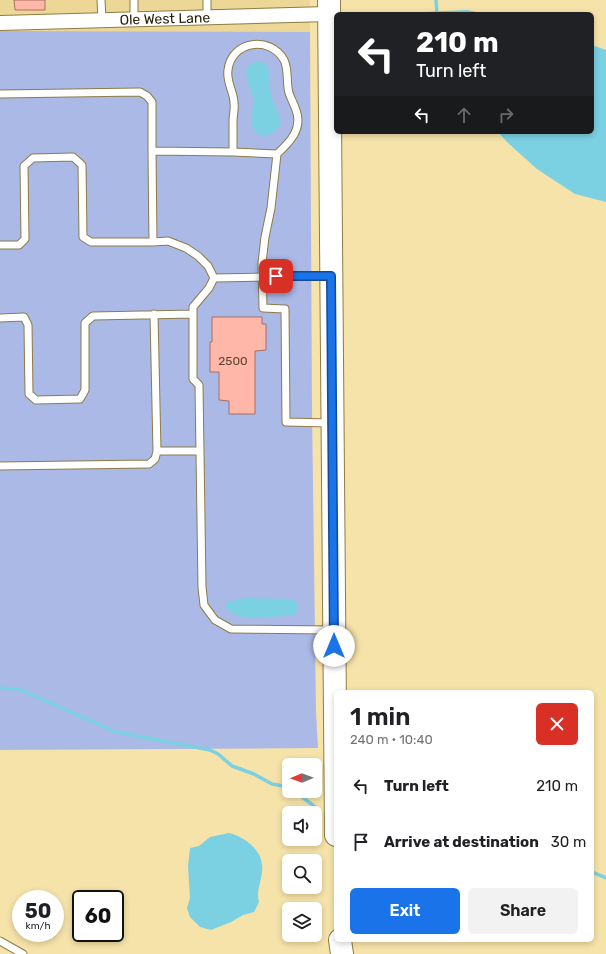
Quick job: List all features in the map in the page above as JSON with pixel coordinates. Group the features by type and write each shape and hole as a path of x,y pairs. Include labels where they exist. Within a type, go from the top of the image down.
{"main road":[{"path":"329,7 335,690"},
{"path":"340,942 342,954"}],"street":[{"name":"Ole West Lane","path":"0,23 208,17 329,7"}],"lane":[{"path":"101,0 102,20"},
{"path":"134,0 134,19"},
{"path":"207,0 208,17"},
{"path":"233,152 234,104 233,94 228,80 228,70 231,58 238,50 246,46 254,44 270,46 277,51 284,61 287,72 287,84 290,98 297,111 298,124 295,135 277,154 271,208 264,243 262,276 263,308 285,309 286,422 332,423"},
{"path":"0,94 140,92 148,96 152,102 153,242"},
{"path":"152,151 277,154"},
{"path":"0,245 19,245 25,239 24,166 33,158 73,157 82,165 83,237 91,242 168,241 186,248 198,256 208,266 214,278"},
{"path":"214,278 331,276"},
{"path":"214,278 209,288 193,307 193,379 199,385 202,587 204,605 215,620 231,629 334,630"},
{"path":"0,466 149,464 155,459 157,451 154,314"},
{"path":"0,318 24,318 28,325 29,394 36,400 80,399 85,390 85,323 93,316 193,314"},
{"path":"157,451 200,451"},
{"path":"0,941 23,954"}],"shaded area":[{"path":"0,0 310,0 310,32 0,31"},
{"path":"467,10 477,12 423,12"},
{"path":"0,31 310,32 312,409 316,711 318,748 0,750"},
{"path":"594,46 606,50 606,202 575,194 537,169 500,134 594,134"},
{"path":"259,61 268,68 271,95 280,116 279,127 272,133 266,135 259,134 252,127 253,98 246,71 252,63"},
{"path":"246,598 292,599 297,603 296,614 267,618 248,618 231,613 225,607 227,602"},
{"path":"229,833 242,838 253,846 260,858 262,872 258,891 259,902 254,912 243,915 231,922 211,930 200,927 190,917 187,908 190,898 188,866 190,848 199,846 210,837"}],"building":[{"path":"14,0 45,0 45,10 15,10"},
{"path":"212,317 262,317 262,324 266,324 266,350 255,351 255,414 229,414 229,401 219,400 219,372 210,372"}],"waterway":[{"path":"436,0 437,12"},
{"path":"0,688 19,689 116,732 210,750 218,754 232,766 254,774 272,784 282,786"},
{"path":"303,798 314,806"},
{"path":"594,873 606,878"}],"route":[{"path":"276,276 331,276 334,646"}]}
